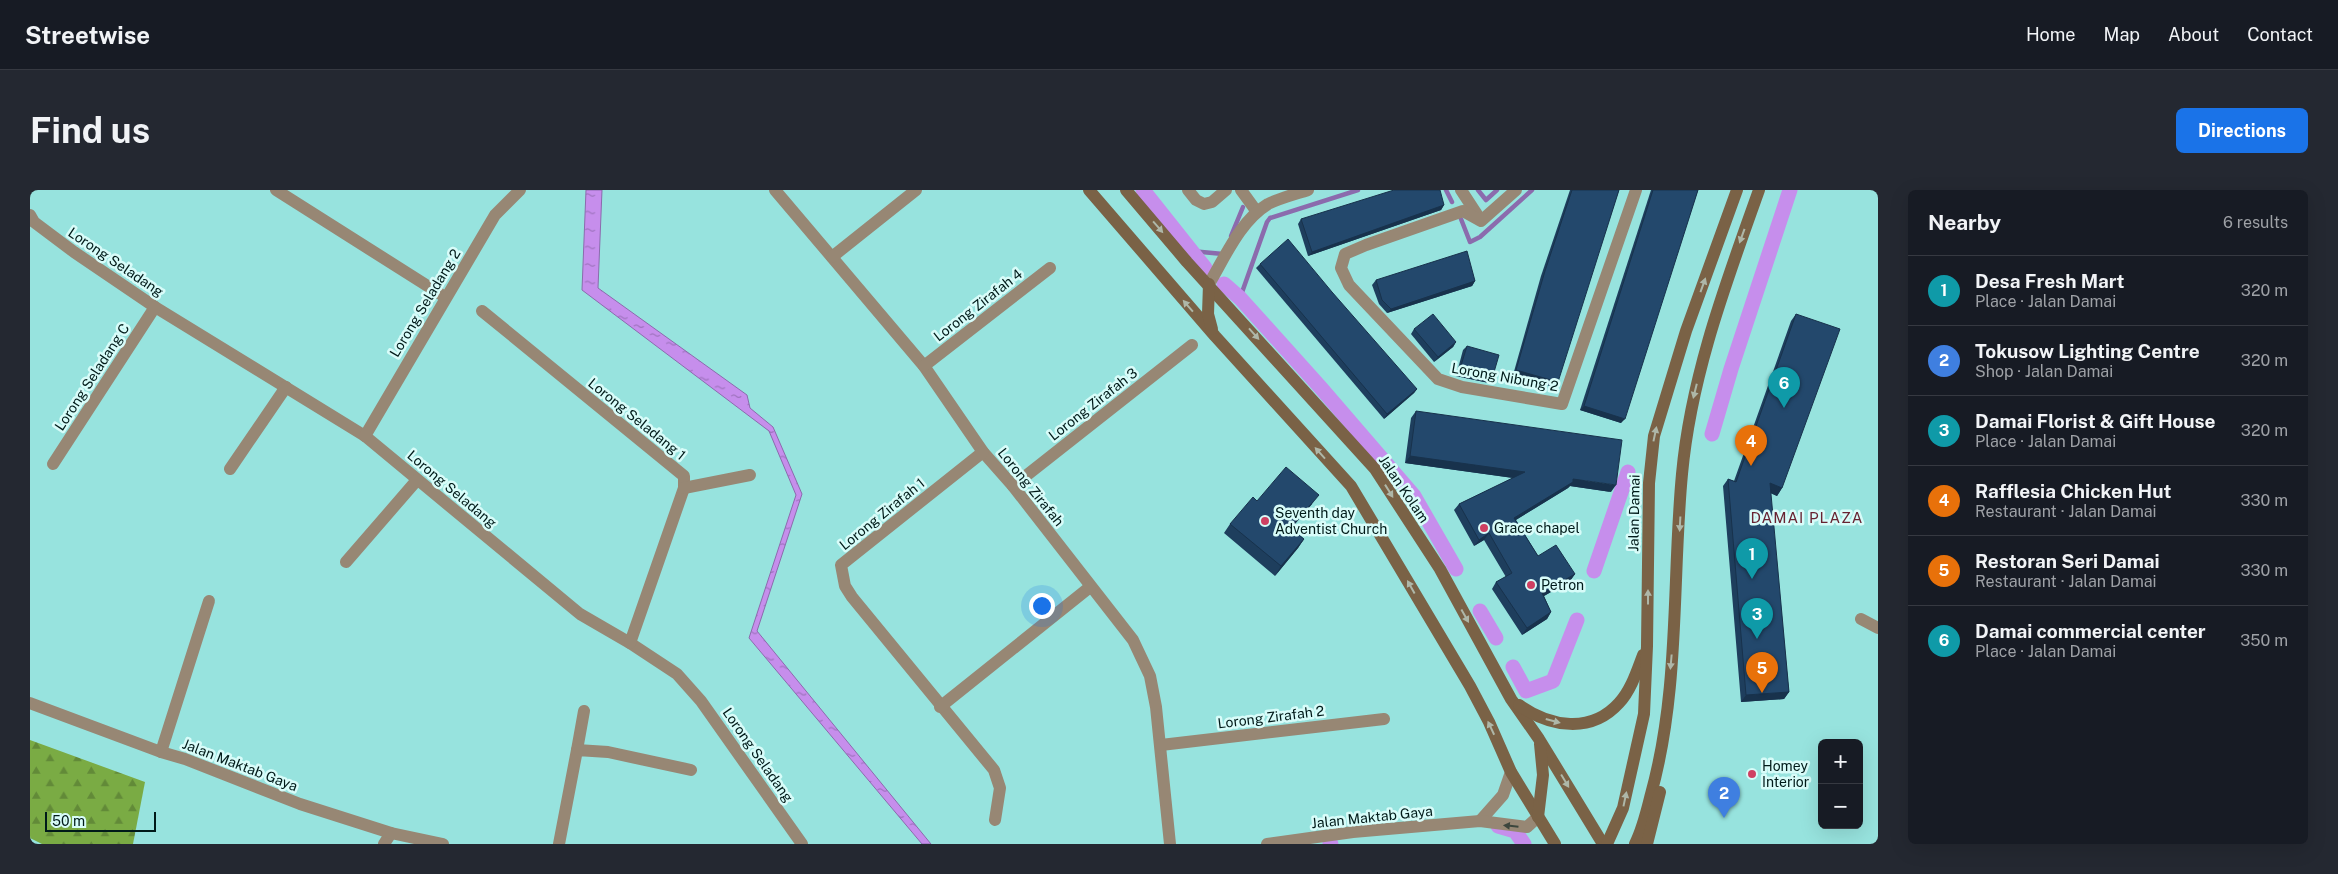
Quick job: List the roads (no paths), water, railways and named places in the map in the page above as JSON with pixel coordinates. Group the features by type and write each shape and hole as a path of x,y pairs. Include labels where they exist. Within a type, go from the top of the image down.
{"main road":[{"path":"1089,190 1215,336 1351,486 1470,686 1489,722 1511,772 1555,844"},
{"name":"Jalan Kolam","path":"1126,190 1375,469 1440,569 1511,699 1539,739 1603,844"},
{"name":"Jalan Damai","path":"1607,844 1623,808 1644,714 1647,646 1649,483 1654,436 1680,348 1737,190"},
{"path":"1647,844 1663,779 1664,738 1676,596 1682,475 1692,401 1708,335 1759,190"},
{"path":"1210,284 1208,314 1215,336"},
{"path":"1511,699 1536,717 1570,726 1590,722 1606,714 1620,703 1632,682 1647,646"},
{"path":"1635,844 1655,781 1664,738"},
{"path":"1538,817 1543,775 1539,739"}],"street":[{"path":"276,190 445,297"},
{"name":"Lorong Seladang 2","path":"365,436 445,297 495,216 520,190"},
{"name":"Lorong Zirafah","path":"775,190 924,366 983,452 1013,486 1090,588 1133,640 1150,676 1161,745 1170,844"},
{"path":"832,257 916,190"},
{"path":"1188,190 1196,200 1204,204 1212,202 1226,190"},
{"path":"1241,190 1257,212"},
{"path":"1210,284 1238,234 1257,212 1270,204 1280,194 1308,190"},
{"path":"1461,190 1479,219 1516,190"},
{"name":"Lorong Nibung 2","path":"1479,219 1463,211 1366,245 1345,254 1341,268 1349,285 1438,379 1462,387 1562,404 1636,190"},
{"name":"Lorong Seladang","path":"31,221 155,307 365,436 580,614 630,643 677,674 701,701 802,844"},
{"name":"Lorong Zirafah 4","path":"924,366 1050,268"},
{"name":"Lorong Seladang C","path":"54,464 155,307"},
{"name":"Lorong Seladang 1","path":"482,311 684,476 684,488"},
{"name":"Lorong Zirafah 3","path":"1013,486 1192,345"},
{"path":"230,469 286,387"},
{"name":"Lorong Zirafah 1","path":"983,452 842,565 845,586 852,597 994,770 1000,788 995,820"},
{"path":"630,643 684,488 750,475"},
{"path":"346,562 417,480"},
{"path":"940,706 1090,588"},
{"path":"161,752 209,601"},
{"path":"1861,619 1878,628"},
{"name":"Jalan Maktab Gaya","path":"30,703 184,759 388,839 443,844"},
{"path":"559,844 584,711"},
{"name":"Lorong Zirafah 2","path":"1161,745 1384,719"},
{"path":"577,750 608,752 692,770"},
{"path":"1480,821 1503,795 1511,772"},
{"name":"Jalan Maktab Gaya","path":"1267,844 1353,832 1480,821 1527,827 1538,817"}],"water":[{"path":"586,190 602,190 598,288 747,395 750,408 773,427 802,494 757,631 931,844 922,844 749,638 796,495 769,431 582,290"}],"waterway":[{"path":"1143,190 1205,268"},
{"path":"1240,298 1270,218 1358,190"},
{"path":"1446,190 1452,202"},
{"path":"1478,190 1486,200 1497,190"},
{"path":"1461,219 1470,242 1480,237 1532,190"},
{"path":"1712,434 1731,369 1790,190"},
{"path":"1231,236 1243,207"},
{"path":"1191,251 1223,254"},
{"path":"1224,284 1240,298 1321,388 1414,496 1456,569"},
{"path":"1594,571 1628,472"},
{"path":"1480,611 1496,638"},
{"path":"1513,667 1526,691 1553,681 1577,620"},
{"path":"1498,826 1515,831 1524,844"}],"place":[{"name":"Damai commercial center","path":"1784,408"},
{"name":"Rafflesia Chicken Hut","path":"1751,466"},
{"name":"Seventh day Adventist Church","path":"1265,521"},
{"name":"Grace chapel","path":"1484,528"},
{"name":"Desa Fresh Mart","path":"1752,579"},
{"name":"Petron","path":"1531,585"},
{"name":"Damai Florist & Gift House","path":"1757,639"},
{"name":"Restoran Seri Damai","path":"1762,693"},
{"name":"Homey Interior","path":"1752,774"},
{"name":"Tokusow Lighting Centre","path":"1724,818"}],"district":[{"name":"DAMAI PLAZA","path":"1807,517"}]}
